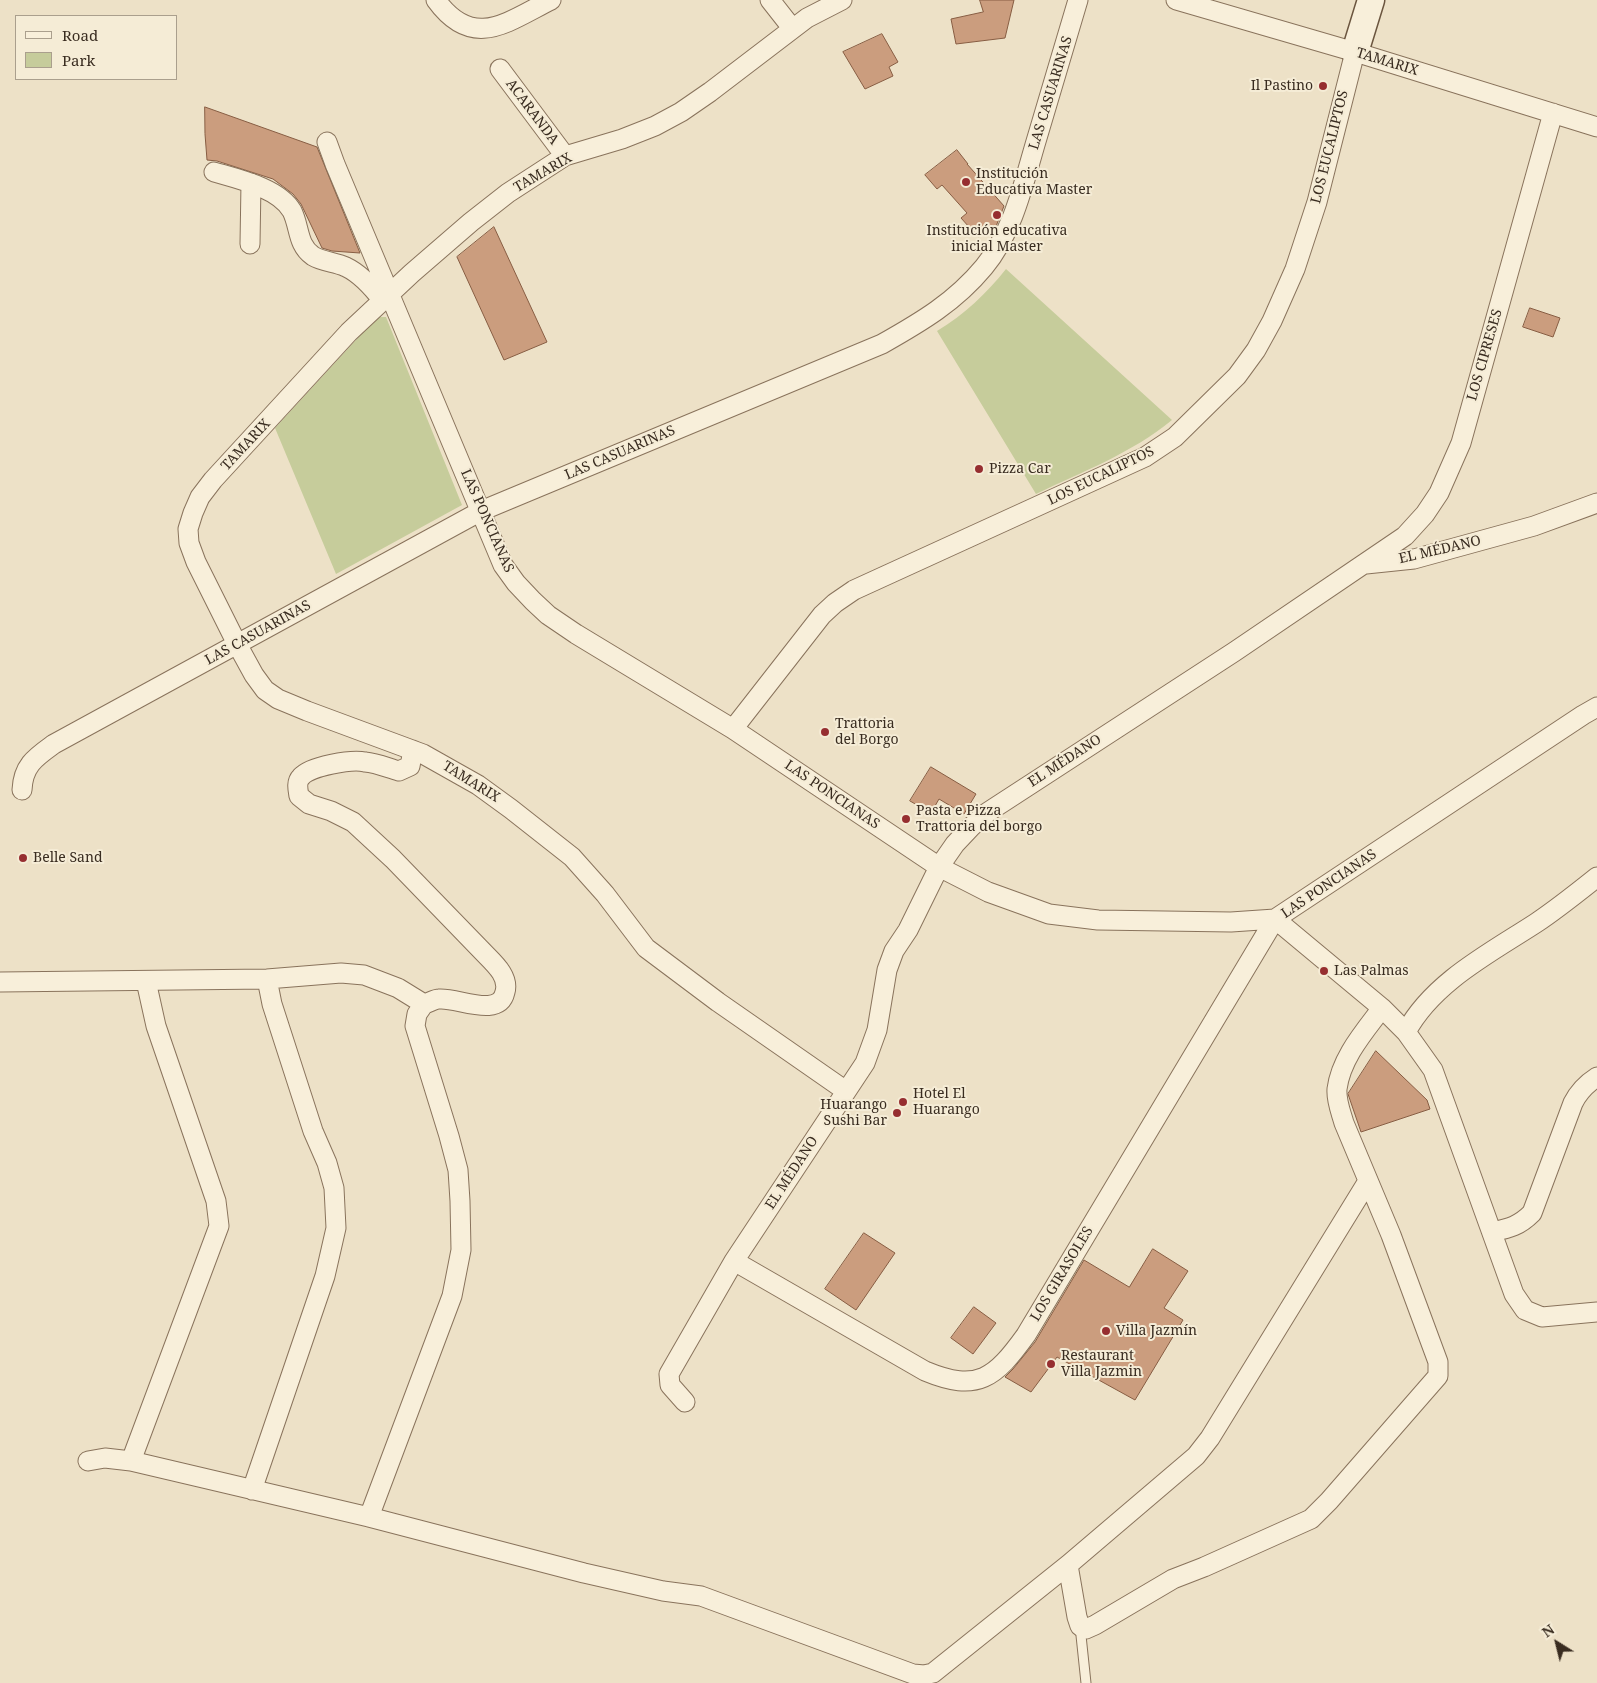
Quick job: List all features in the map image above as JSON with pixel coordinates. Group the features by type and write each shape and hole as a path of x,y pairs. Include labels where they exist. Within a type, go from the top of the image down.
{"street":[{"path":"436,0 446,13 459,24 477,29 510,22 551,0"},
{"path":"770,0 792,28"},
{"name":"TAMARIX","path":"842,0 792,28 710,92 681,112 655,126 622,139 565,156 508,193 471,222 349,332 213,480 200,497 188,529 189,543 196,562 237,644 254,675 265,690 278,699 307,711 413,750 443,764 478,785 511,808 572,857 605,894 646,948 718,1002 846,1091"},
{"name":"LAS CASUARINAS","path":"22,790 22,780 27,767 37,756 54,744 481,511 882,344 919,323 946,304 985,266 999,244 1011,219 1023,186 1078,0"},
{"name":"TAMARIX","path":"1176,0 1355,52 1597,127"},
{"path":"1355,52 1371,0"},
{"name":"LOS EUCALIPTOS","path":"734,729 810,629 835,603 854,590 1145,457 1175,437 1237,376 1256,350 1272,321 1295,268 1317,202 1355,52"},
{"name":"ACARANDA","path":"500,68 565,156"},
{"name":"LOS CIPRESES","path":"1365,564 1405,536 1425,514 1439,493 1450,471 1461,443 1552,113"},
{"name":"LAS PONCIANAS","path":"327,142 386,297 503,565 516,583 548,615 576,634 734,729 939,867 988,892 1049,914 1098,920 1222,922 1275,919 1597,706"},
{"path":"214,172 251,183 274,194 287,204 295,219 300,240 312,255 347,267 386,297"},
{"path":"250,244 251,183"},
{"name":"EL MÉDANO","path":"685,1402 670,1385 669,1374 734,1261 865,1062 877,1030 887,970 894,951 908,930 939,867 955,844 972,826 988,812 1234,652 1365,564 1414,559 1534,526 1597,503"},
{"path":"368,1517 452,1296 461,1250 458,1170 414,1026 417,1014 424,1004 439,998 482,1005 496,1005 504,999 507,985 494,963 393,859 352,822 330,811 309,804 299,796 298,786 301,777 311,770 347,761 365,762 400,771 405,770 410,766 413,750"},
{"path":"1406,1032 1413,1018 1446,985 1543,918 1597,877"},
{"path":"1275,919 1382,1008 1406,1032 1433,1070 1514,1294 1525,1310 1542,1317 1597,1312"},
{"name":"LOS GIRASOLES","path":"734,1261 925,1371 955,1381 980,1379 991,1374 1011,1355 1026,1335 1275,919"},
{"path":"0,982 266,979 341,972 364,975 398,988 424,1004"},
{"path":"252,1490 325,1276 336,1228 334,1188 327,1163 314,1131 272,1004 266,979"},
{"path":"131,1462 219,1226 216,1202 156,1026 146,981"},
{"path":"1068,1565 1080,1626 1086,1629 1173,1579 1311,1519 1329,1501 1438,1376 1438,1362 1391,1235 1344,1123 1338,1104 1337,1090 1345,1064 1358,1040 1382,1008"},
{"path":"1492,1232 1512,1228 1523,1222 1532,1213 1577,1094 1585,1085 1597,1077"},
{"path":"88,1461 105,1458 131,1462 368,1517 584,1573 663,1591 701,1596 913,1674 924,1676 933,1673 1068,1565 1196,1456 1210,1438 1368,1181"}],"lane":[{"path":"1080,1626 1086,1683"}],"green space":[{"path":"1006,269 1172,420 1157,432 1124,452 1036,494 937,331 957,318 974,303"},
{"path":"377,317 386,317 462,505 336,574 275,428"}],"building":[{"path":"980,0 1014,0 1005,38 956,44 951,19 983,12"},
{"path":"882,34 898,62 889,67 893,76 865,89 843,52"},
{"path":"205,107 317,147 360,253 332,251 322,248 301,204 293,194 273,179 217,161 207,160"},
{"path":"957,150 1004,206 995,229 992,225 978,237 961,218 967,213 942,185 937,189 925,175"},
{"path":"494,227 547,342 504,360 457,257"},
{"path":"1530,308 1560,318 1553,337 1523,327"},
{"path":"931,767 976,794 964,814 939,799 931,813 910,801"},
{"path":"1376,1051 1427,1100 1430,1109 1361,1132 1348,1094"},
{"path":"864,1233 895,1253 856,1310 825,1289"},
{"name":"Villa Jazmín","path":"1153,1249 1188,1271 1164,1308 1183,1320 1135,1400 1057,1357 1031,1392 1005,1377 1035,1342 1084,1260 1129,1287"},
{"path":"974,1307 996,1323 973,1354 951,1338"}],"place":[{"name":"Il Pastino","path":"1323,86"},
{"name":"Institución Educativa Master","path":"966,182"},
{"name":"Institución educativa inicial Master","path":"997,215"},
{"name":"Pizza Car","path":"979,469"},
{"name":"Trattoria del Borgo","path":"825,732"},
{"name":"Pasta e Pizza Trattoria del borgo","path":"906,819"},
{"name":"Belle Sand","path":"23,858"},
{"name":"Las Palmas","path":"1324,971"},
{"name":"Hotel El Huarango","path":"903,1102"},
{"name":"Huarango Sushi Bar","path":"897,1113"},
{"name":"Villa Jazmín","path":"1106,1331"},
{"name":"Restaurant Villa Jazmin","path":"1051,1364"}]}
